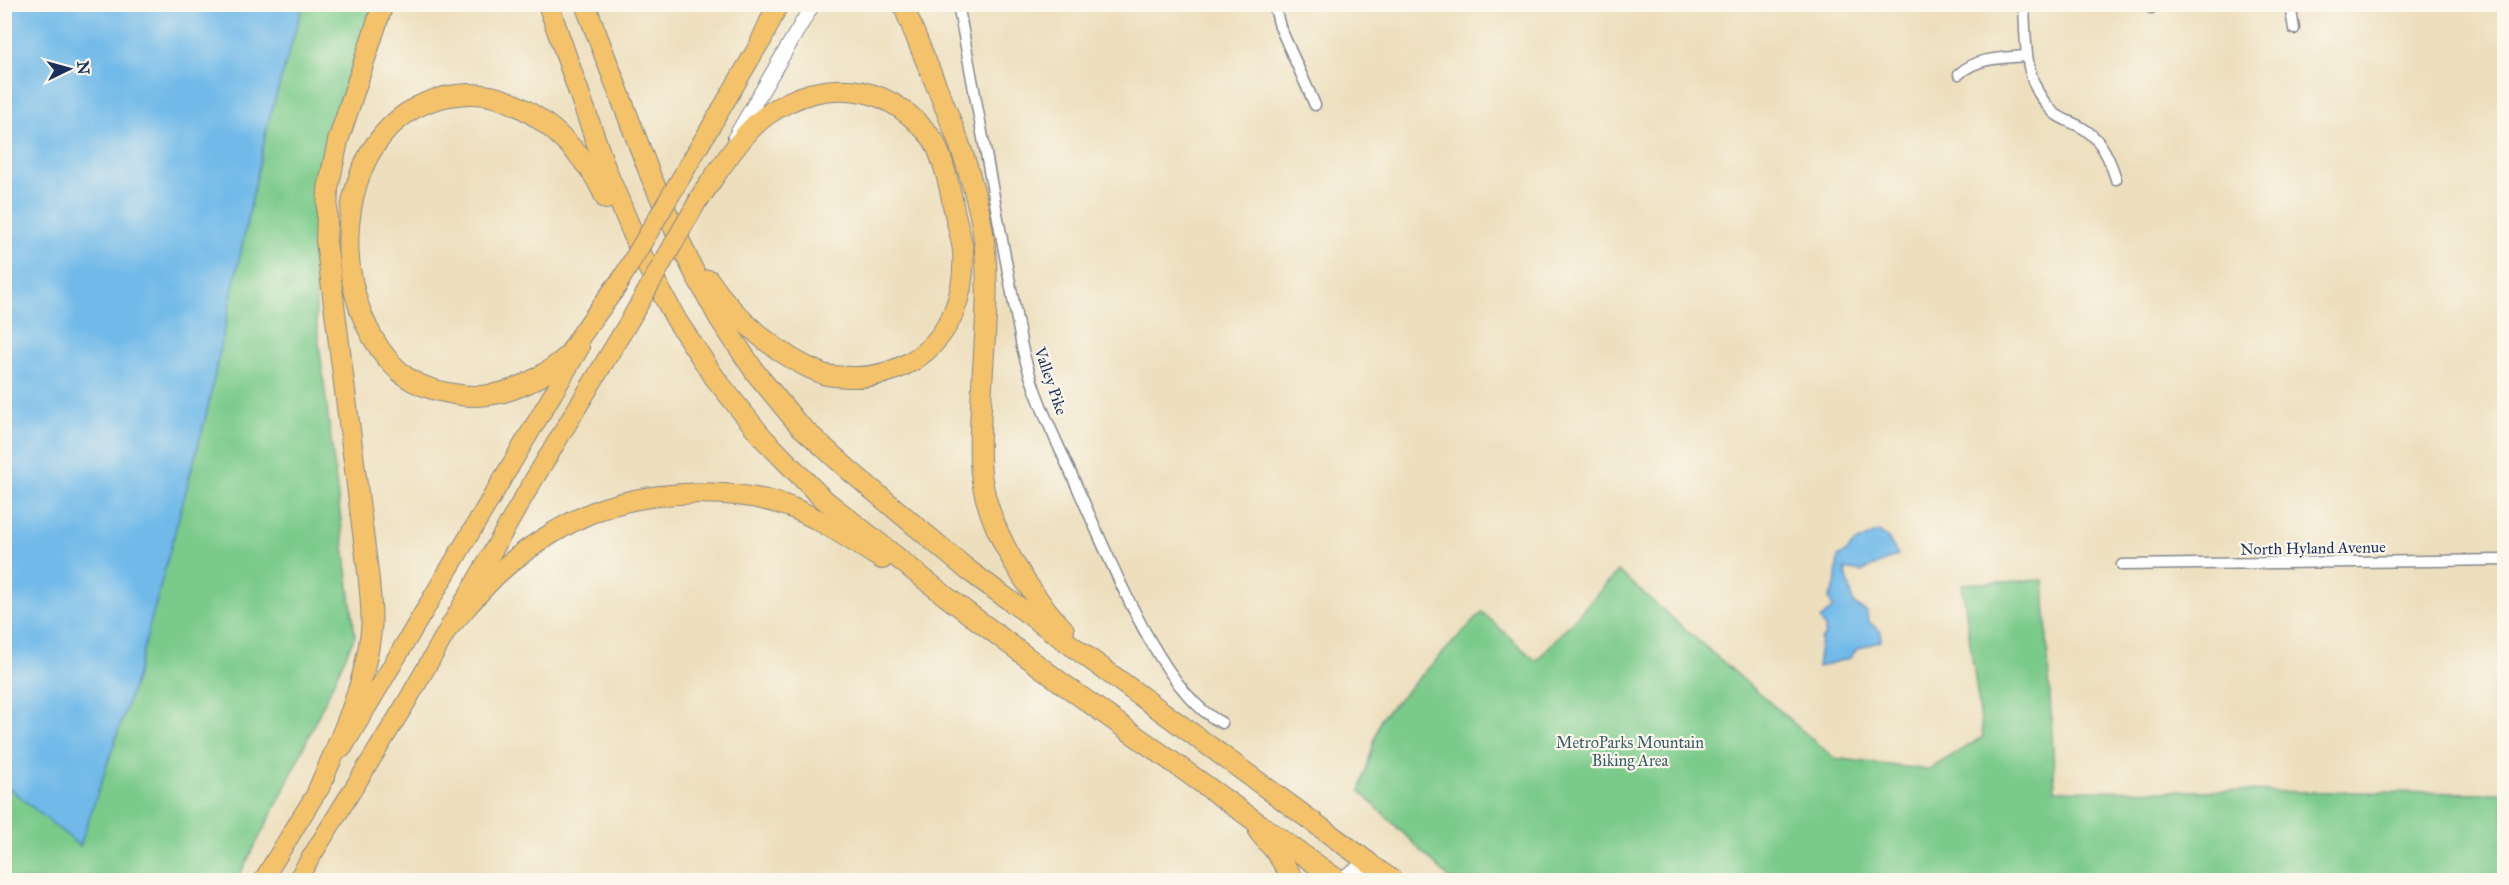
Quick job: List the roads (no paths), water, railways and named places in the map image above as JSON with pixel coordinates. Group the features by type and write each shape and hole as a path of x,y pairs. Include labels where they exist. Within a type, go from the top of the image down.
{"highway":[{"path":"318,790 347,721 365,670 371,629 368,568 326,241 328,189 338,141 383,4"},
{"path":"548,4 606,170 645,262"},
{"path":"585,4 651,177 692,268 719,318 754,372 798,424 968,570 1394,880"},
{"path":"263,880 619,283 761,41 778,4"},
{"path":"903,4 917,43 955,126 974,184 982,229 986,273 980,434 982,480 994,520 1014,561 1035,595 1088,656"},
{"path":"297,880 451,625 530,486 630,320 699,198 750,129 788,103 824,90 859,90 892,102 906,111 933,139 948,181 963,250 960,290 951,321 931,348 902,367 868,378 825,375 790,358 754,330 719,295 668,216"},
{"path":"619,283 565,358 531,382 496,394 469,397 433,390 402,374 381,351 360,310 349,267 348,221 359,177 379,137 413,107 448,94 482,93 517,105 559,135 592,172 615,216 645,262 677,321 715,378 763,438 821,497 948,598 1063,684 1339,880"},
{"path":"451,625 504,568 549,536 601,510 653,497 701,493 747,497 789,507 828,526 948,598"},
{"path":"1243,811 1275,851 1294,880"}],"street":[{"path":"761,41 784,4"},
{"path":"699,198 813,4"},
{"name":"Valley Pike","path":"958,4 1022,347 1034,393 1152,645 1189,696 1201,709 1222,723"},
{"path":"1274,4 1280,27 1315,105"},
{"path":"2024,4 2027,56 2032,80 2040,97 2053,112 2084,129 2095,138 2105,150 2116,179"},
{"path":"2290,4 2294,29"},
{"path":"1959,74 1965,68 1987,60 2027,56"},
{"name":"North Hyland Avenue","path":"2122,565 2505,560"},
{"path":"1339,880 1368,862"}],"water":[{"path":"4,5 303,5 268,123 206,416 135,681 80,846 5,785"},
{"path":"1878,532 1888,538 1898,555 1861,572 1845,569 1854,604 1867,612 1868,621 1881,632 1881,641 1857,649 1850,658 1817,667 1821,639 1825,635 1825,628 1820,619 1833,608 1829,599 1835,586 1838,557 1847,552 1853,544"}],"park label":[{"name":"MetroParks Mountain Biking Area","path":"1630,751"}]}
